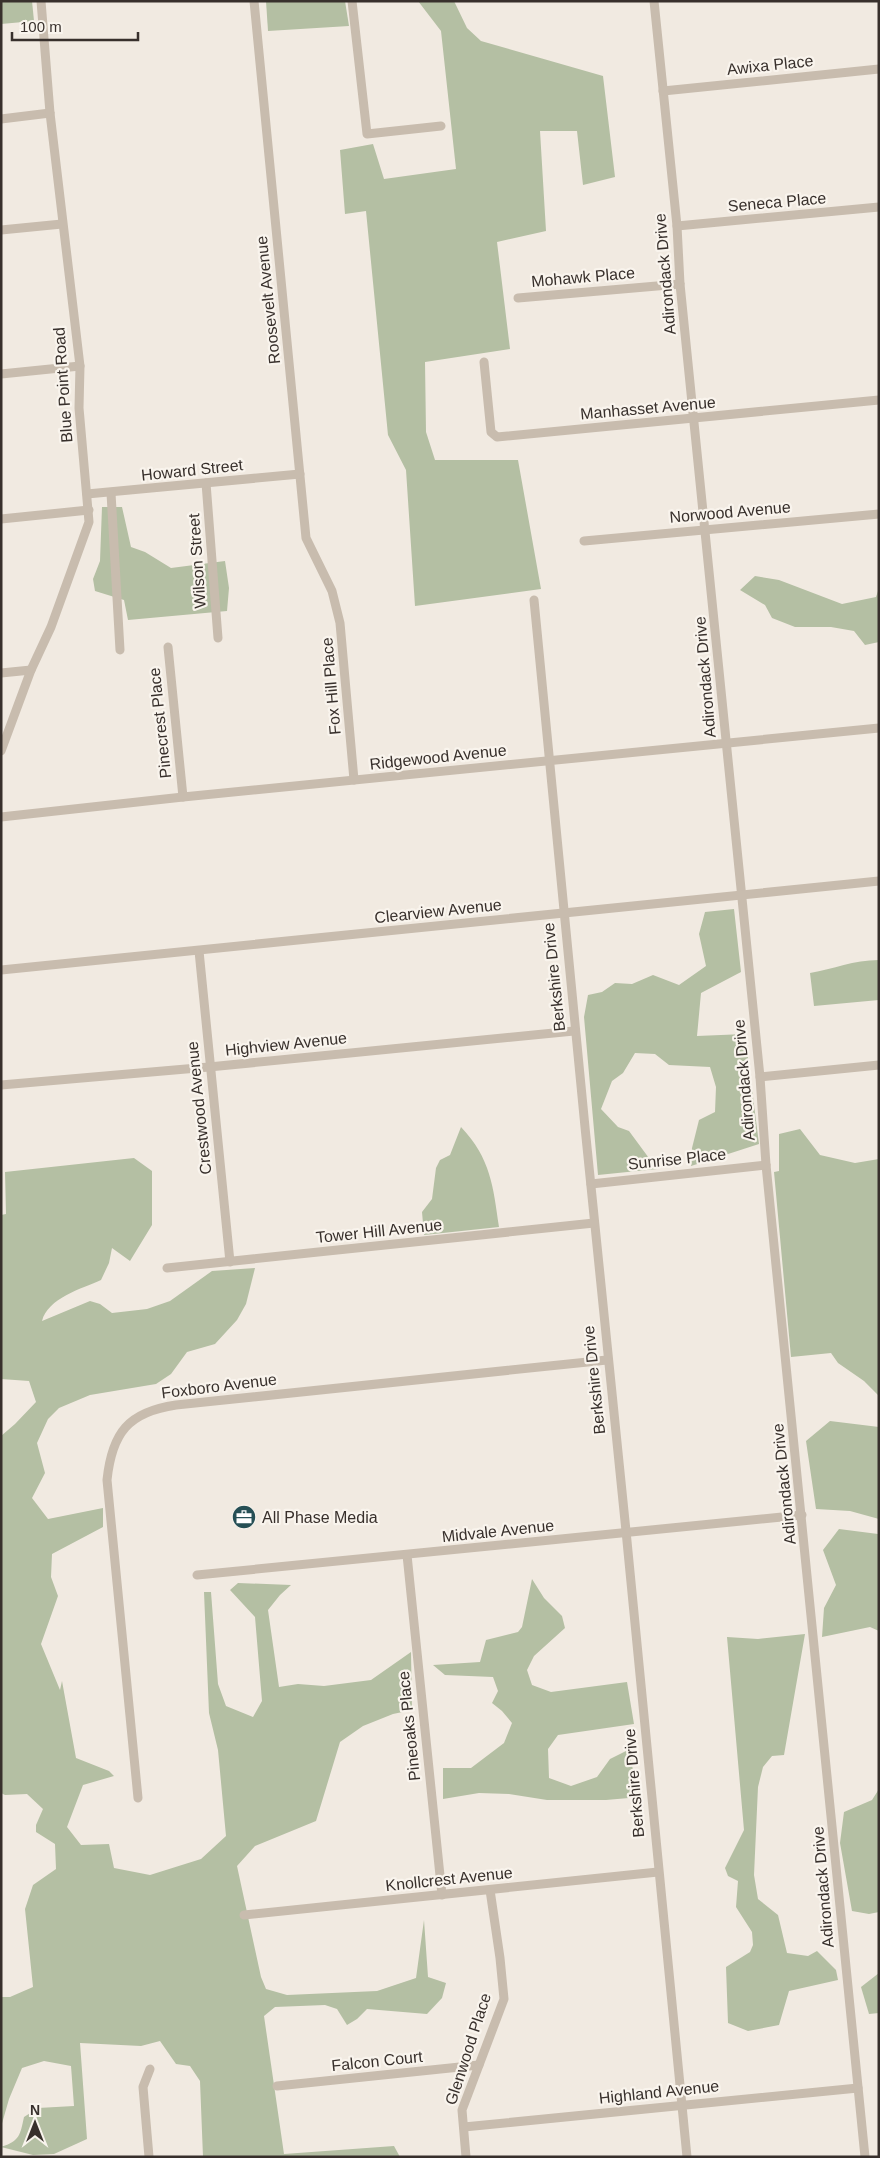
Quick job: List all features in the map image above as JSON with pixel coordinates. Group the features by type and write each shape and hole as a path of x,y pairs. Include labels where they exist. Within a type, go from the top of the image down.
{"street":[{"name":"Blue Point Road","path":"1,751 31,670 51,627 88,522 89,510 79,408 80,366 62,224 58,166 50,113 42,1"},
{"name":"Roosevelt Avenue","path":"254,1 306,538 332,591"},
{"path":"352,1 367,134 441,126"},
{"name":"Adirondack Drive","path":"654,1 677,226 680,284 760,1078 766,1165 865,2157"},
{"name":"Awixa Place","path":"663,91 879,68"},
{"path":"1,119 50,113"},
{"name":"Seneca Place","path":"677,226 879,208"},
{"path":"1,230 62,224"},
{"name":"Mohawk Place","path":"518,298 680,284"},
{"name":"Manhasset Avenue","path":"484,362 491,432 497,437 879,400"},
{"path":"1,374 80,366"},
{"name":"Howard Street","path":"87,494 300,474"},
{"name":"Wilson Street","path":"206,483 218,638"},
{"path":"111,493 120,650"},
{"path":"1,519 89,510"},
{"name":"Norwood Avenue","path":"584,540 879,514"},
{"name":"Fox Hill Place","path":"332,591 340,623 354,780"},
{"name":"Berkshire Drive","path":"534,600 574,1031 592,1184 607,1360 626,1533 687,2157"},
{"name":"Pinecrest Place","path":"168,647 183,797"},
{"path":"1,673 31,670"},
{"name":"Ridgewood Avenue","path":"1,817 183,797 879,728"},
{"name":"Clearview Avenue","path":"1,970 879,881"},
{"name":"Crestwood Avenue","path":"199,951 209,1067 230,1262"},
{"name":"Highview Avenue","path":"1,1085 209,1067 574,1031"},
{"path":"760,1078 879,1065"},
{"name":"Sunrise Place","path":"592,1184 766,1165"},
{"name":"Tower Hill Avenue","path":"167,1268 594,1223"},
{"name":"Foxboro Avenue","path":"138,1798 107,1480 111,1454 124,1428 146,1412 176,1405 607,1360"},
{"name":"Midvale Avenue","path":"197,1575 802,1515"},
{"name":"Pineoaks Place","path":"407,1555 442,1895"},
{"name":"Knollcrest Avenue","path":"244,1915 658,1872"},
{"name":"Glenwood Place","path":"466,2157 462,2110 504,1999 490,1890"},
{"name":"Falcon Court","path":"277,2086 479,2066"},
{"path":"149,2157 142,2087 150,2069"},
{"name":"Highland Avenue","path":"464,2127 681,2104 858,2088"}],"green space":[{"path":"1,1 32,1 34,21 1,24"},
{"path":"266,1 345,1 349,26 268,31"},
{"path":"418,1 454,1 467,28 481,41 603,76 615,177 583,185 577,131 540,131 546,231 497,242 510,349 425,362 426,432 435,460 518,460 541,589 415,606 406,470 388,435 366,211 345,214 340,150 373,144 384,179 456,169 441,31"},
{"path":"102,507 122,507 131,547 145,552 171,568 225,561 229,588 227,611 128,620 124,600 95,591 93,579 100,561"},
{"path":"755,576 779,580 842,604 876,597 879,588 879,642 865,645 854,631 831,627 795,627 772,618 765,605 740,590"},
{"path":"734,909 741,972 701,993 697,1036 745,1034 759,1144 691,1166 692,1148 699,1120 715,1112 716,1087 710,1067 669,1065 655,1054 635,1053 623,1073 612,1081 601,1109 618,1127 629,1131 657,1169 598,1175 584,1017 588,995 602,992 615,983 632,984 653,975 679,985 706,966 699,934 705,912"},
{"path":"879,960 879,1000 814,1006 810,973 852,963"},
{"path":"461,1127 479,1150 485,1162 495,1199 499,1227 424,1235 422,1212 432,1199 436,1168 440,1160 450,1155"},
{"path":"800,1129 820,1155 855,1163 879,1159 879,1396 864,1381 838,1363 831,1353 791,1357 774,1172 779,1171 779,1134"},
{"path":"134,1158 152,1171 152,1225 130,1261 112,1248 109,1263 101,1280 58,1300 45,1313 42,1321 90,1301 100,1304 112,1313 147,1309 170,1301 212,1271 255,1268 246,1304 237,1320 215,1344 187,1352 171,1374 156,1384 90,1395 59,1408 48,1419 37,1443 45,1473 32,1498 48,1519 103,1508 103,1527 52,1554 51,1577 58,1596 41,1644 60,1690 62,1681 76,1758 109,1771 114,1776 83,1785 67,1827 81,1845 109,1844 114,1868 150,1875 201,1859 226,1836 218,1750 209,1713 204,1592 211,1592 218,1684 226,1706 253,1717 262,1701 255,1617 230,1590 238,1583 291,1585 268,1610 279,1687 298,1684 324,1686 371,1680 411,1652 412,1710 393,1714 363,1726 340,1742 316,1821 255,1846 237,1866 261,1977 266,1989 287,1995 377,1991 416,1978 424,1920 428,1977 446,1983 442,1998 427,2014 367,2009 357,2019 347,2025 337,2009 325,2005 275,2007 264,2016 284,2154 394,2146 400,2157 203,2157 200,2081 190,2066 176,2064 160,2041 141,2046 80,2043 87,2139 54,2154 33,2155 1,2147 16,2140 24,2117 38,2108 74,2106 71,2066 44,2061 22,2068 9,2099 1,2127 1,1997 10,1997 33,1987 25,1909 33,1885 56,1869 55,1844 36,1832 36,1825 43,1809 27,1794 5,1795 1,1793 1,1436 36,1402 29,1381 1,1379 1,1215 6,1214 5,1172"},
{"path":"830,1421 879,1427 879,1519 850,1511 816,1509 806,1441"},
{"path":"839,1529 878,1534 879,1631 870,1627 822,1637 824,1608 836,1585 823,1550"},
{"path":"532,1579 544,1598 562,1616 565,1628 534,1656 527,1670 532,1685 551,1692 627,1682 634,1724 558,1735 548,1749 549,1778 571,1786 597,1777 610,1759 628,1750 640,1797 606,1800 547,1800 509,1794 479,1793 443,1799 443,1768 471,1768 504,1743 512,1723 492,1703 498,1691 493,1677 445,1675 433,1665 480,1662 486,1640 518,1632 522,1627"},
{"path":"805,1634 784,1755 772,1756 763,1767 758,1787 754,1875 758,1899 778,1915 787,1953 808,1956 817,1951 836,1970 838,1980 789,1991 779,2025 748,2031 728,2023 726,1967 750,1952 753,1945 752,1932 736,1907 738,1881 728,1876 725,1868 744,1830 727,1637 758,1639"},
{"path":"879,1789 879,1912 869,1914 852,1911 840,1843 844,1812 872,1800"},
{"path":"879,1973 879,2013 869,2014 861,1987"}],"place":[{"name":"All Phase Media","path":"244,1517"}]}
